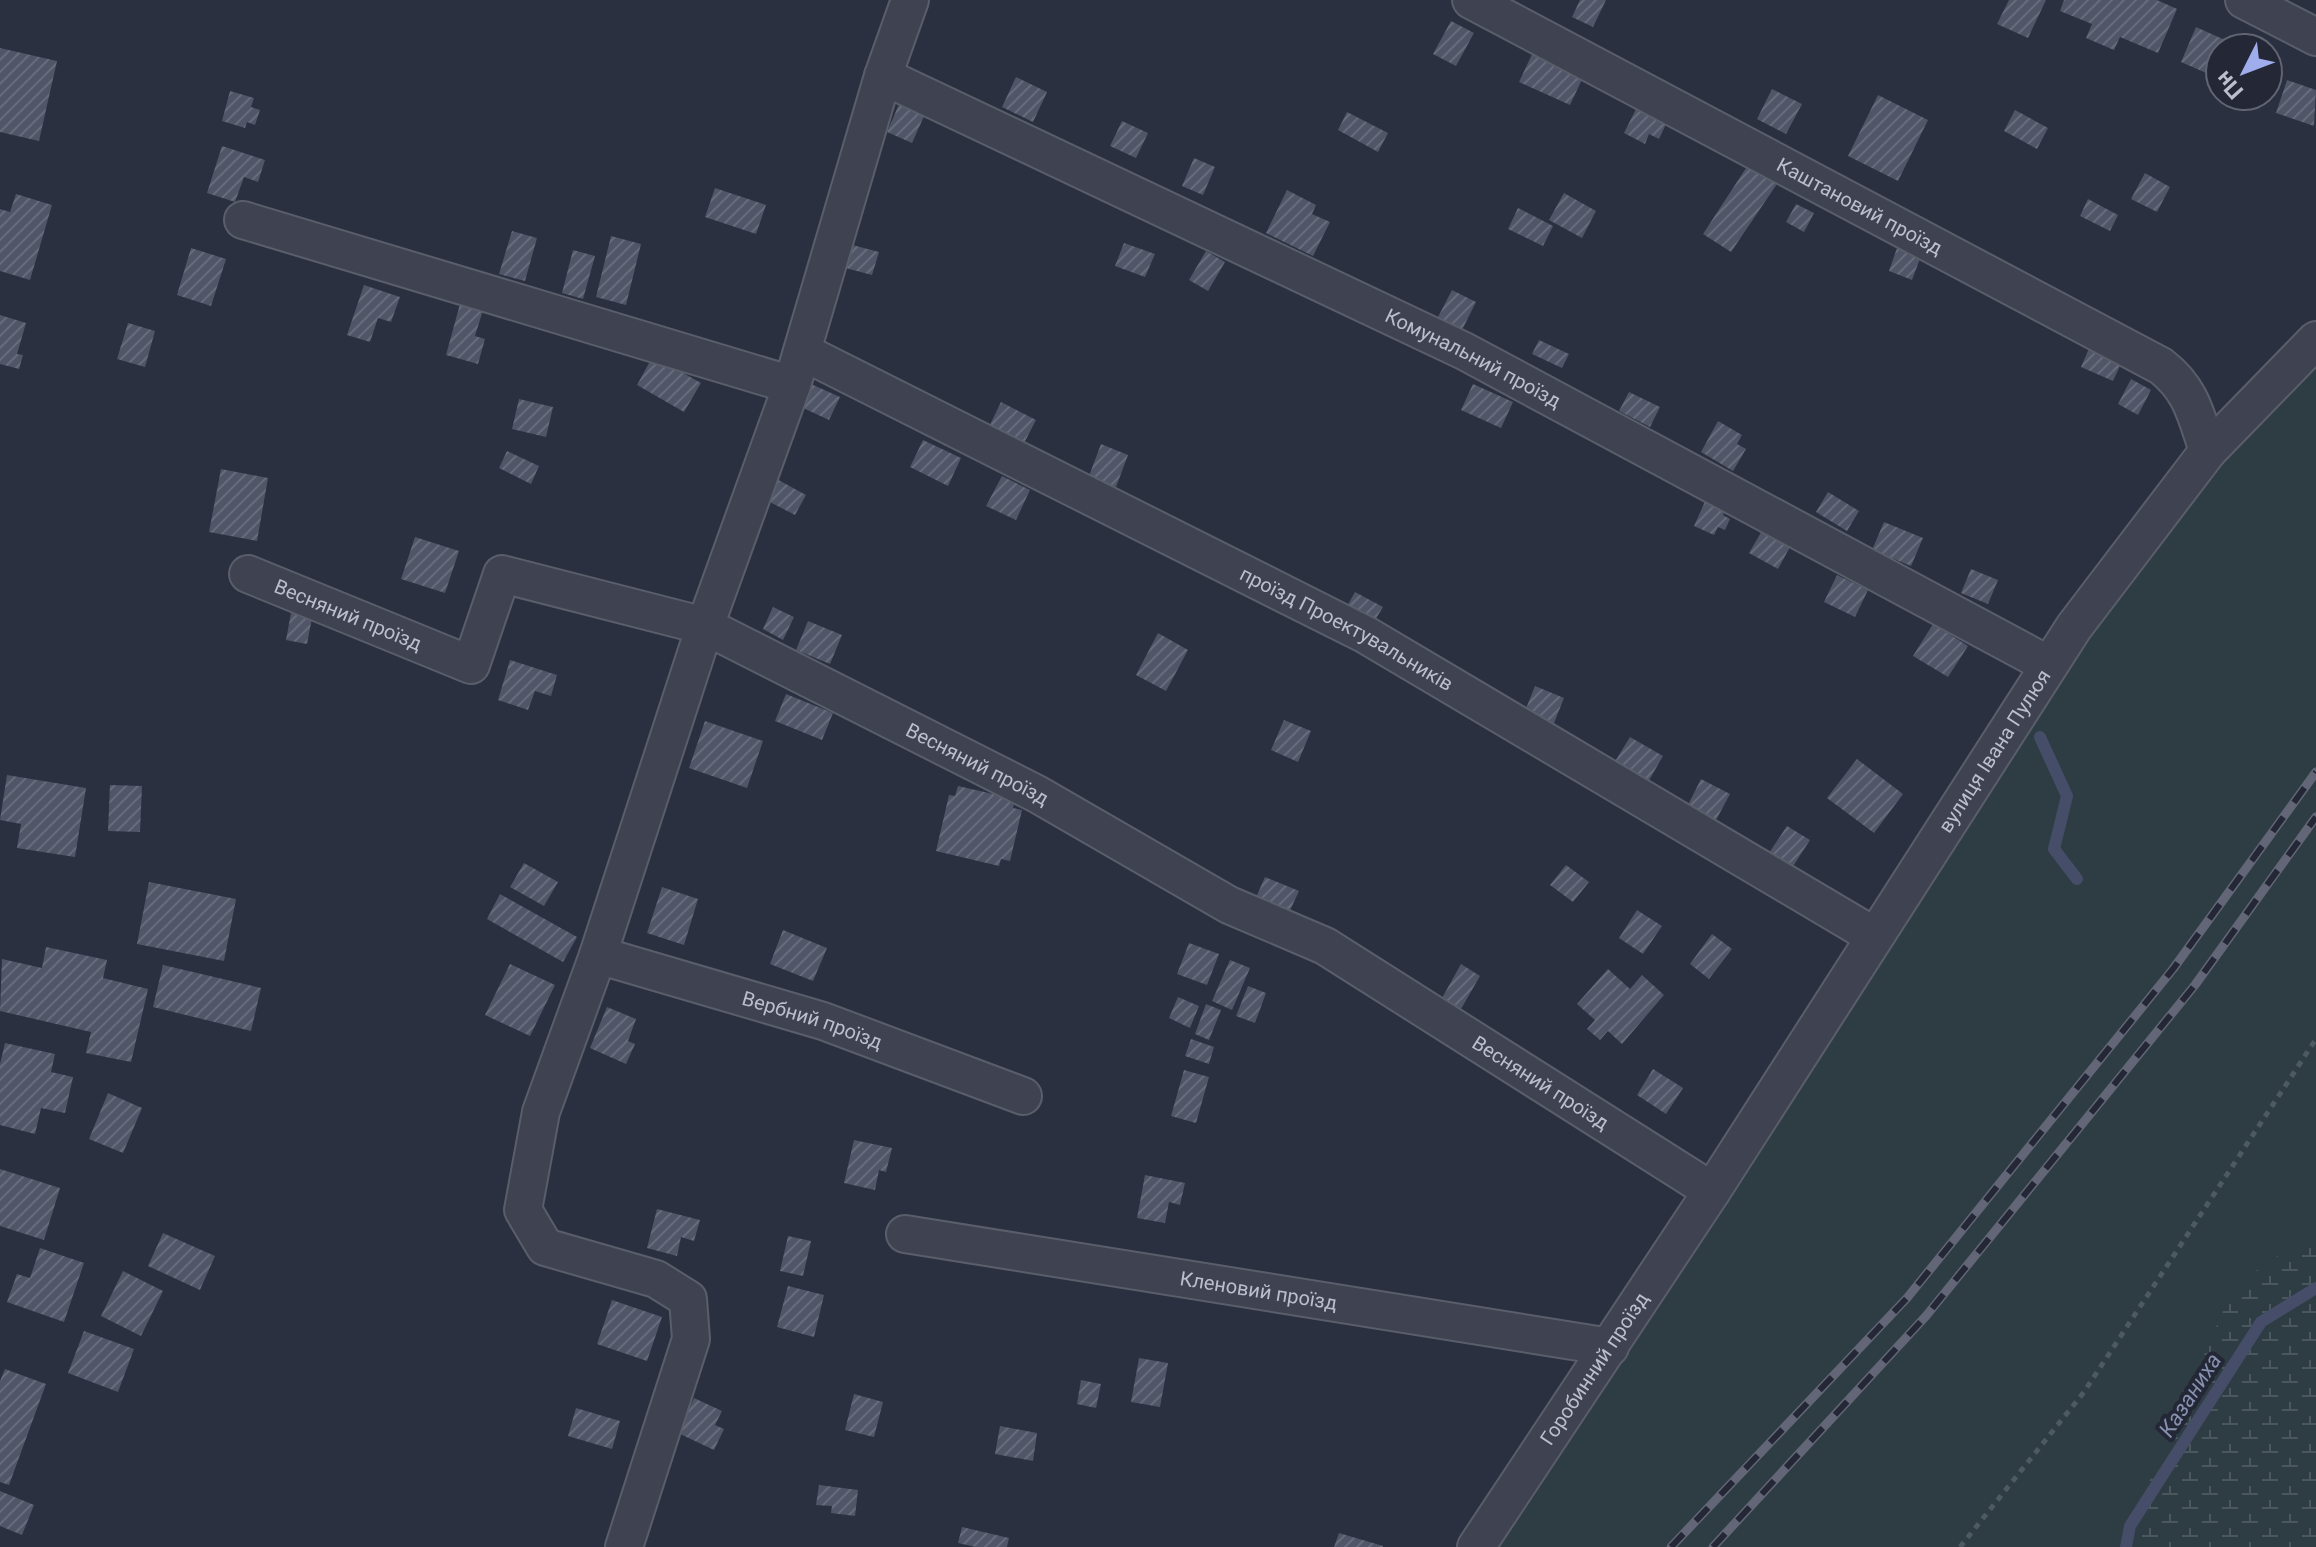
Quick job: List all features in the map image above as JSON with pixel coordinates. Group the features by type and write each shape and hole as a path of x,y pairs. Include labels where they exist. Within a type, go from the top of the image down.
{"street":[{"path":"624,1547 691,1339 688,1299 656,1279 545,1247 523,1210 541,1112 598,955 705,626 798,368 883,76 910,0"},
{"name":"Каштановий проїзд","path":"1471,0 2161,366 2177,378 2188,392 2208,451"},
{"path":"2244,0 2316,37"},
{"name":"Комунальний проїзд","path":"883,76 1464,351 2049,665"},
{"name":"проїзд Проектувальників","path":"243,220 798,368 1366,635 1874,936"},
{"name":"вулиця Івана Пулюя","path":"1712,1191 2049,665 2101,590 2208,451 2316,340"},
{"name":"Весняний проїзд","path":"248,574 471,665 502,574 705,626 1037,794 1229,905 1325,946 1712,1191"},
{"name":"Вербний проїзд","path":"598,955 823,1021 1023,1096"},
{"name":"Горобинний проїзд","path":"1476,1547 1712,1191"},
{"name":"Кленовий проїзд","path":"905,1234 1610,1347"}],"path":[{"path":"1960,1547 2084,1392 2316,1039"}],"green space":[{"path":"2316,340 2316,1547 1476,1547 2049,665"},
{"path":"2316,1230 2316,1547 2126,1547 2130,1526 2230,1295 2250,1275"}],"building":[{"path":"1580,0 1606,0 1593,27 1572,17"},
{"path":"2009,0 2046,0 2028,38 1997,24"},
{"path":"2064,0 2157,0 2177,9 2158,53 2120,37 2114,50 2086,38 2092,24 2060,11"},
{"path":"1451,21 1474,33 1456,66 1433,54"},
{"path":"2196,27 2207,32 2204,32 2204,72 2181,62"},
{"path":"0,48 57,61 39,141 0,132"},
{"path":"1534,50 1585,73 1570,105 1519,82"},
{"path":"1016,77 1047,92 1033,122 1002,107"},
{"path":"2287,80 2316,90 2314,126 2276,113 2284,112"},
{"path":"1772,89 1802,104 1786,134 1757,119"},
{"path":"230,91 254,98 251,107 260,110 255,125 247,122 245,128 222,121"},
{"path":"1878,95 1928,120 1898,181 1848,156"},
{"path":"900,102 925,114 912,143 887,132"},
{"path":"1637,107 1667,122 1659,139 1649,134 1645,144 1624,133"},
{"path":"2015,110 2048,128 2037,149 2004,131"},
{"path":"1347,112 1388,133 1378,152 1338,130"},
{"path":"1122,121 1148,133 1136,158 1110,146"},
{"path":"222,146 265,160 258,182 244,177 235,202 207,193"},
{"path":"1194,158 1215,167 1203,195 1182,186"},
{"path":"1750,162 1779,181 1731,252 1703,234"},
{"path":"2145,173 2170,187 2157,212 2131,199"},
{"path":"715,188 766,205 756,234 705,217"},
{"path":"1287,190 1316,205 1312,214 1330,222 1313,256 1266,233"},
{"path":"1564,193 1596,211 1582,238 1549,220"},
{"path":"16,194 52,205 30,280 0,271 0,209 10,212"},
{"path":"2088,199 2118,215 2110,231 2080,216"},
{"path":"1796,204 1814,213 1804,232 1786,222"},
{"path":"1518,208 1553,226 1543,246 1508,229"},
{"path":"512,231 537,238 525,281 499,274"},
{"path":"611,236 641,244 626,305 596,297"},
{"path":"845,243 879,252 872,275 838,266"},
{"path":"1124,243 1155,254 1145,277 1115,266"},
{"path":"191,248 226,259 211,306 177,295"},
{"path":"1897,248 1921,256 1912,280 1889,271"},
{"path":"573,250 595,256 583,299 562,293"},
{"path":"1206,251 1225,262 1208,291 1189,280"},
{"path":"364,285 400,297 391,322 378,318 370,342 347,335"},
{"path":"1452,290 1476,302 1461,332 1437,319"},
{"path":"460,304 483,310 475,336 485,339 478,364 446,355"},
{"path":"0,315 26,323 17,354 23,355 19,369 0,364"},
{"path":"128,323 155,331 145,367 117,359"},
{"path":"1539,340 1569,354 1562,368 1532,354"},
{"path":"2091,344 2123,359 2113,381 2081,367"},
{"path":"653,356 701,383 684,412 637,385"},
{"path":"2131,379 2151,390 2138,415 2118,404"},
{"path":"811,384 840,397 829,420 801,407"},
{"path":"1473,384 1513,402 1501,428 1461,410"},
{"path":"1629,392 1660,407 1650,427 1619,411"},
{"path":"519,399 553,407 546,437 512,429"},
{"path":"1001,402 1036,420 1022,447 988,429"},
{"path":"1718,421 1742,435 1737,444 1746,449 1733,471 1701,452"},
{"path":"923,440 961,458 948,486 910,467"},
{"path":"1101,444 1128,455 1116,487 1089,476"},
{"path":"507,451 539,466 531,484 499,468"},
{"path":"221,469 268,478 257,541 209,532"},
{"path":"1002,476 1030,490 1016,520 986,506"},
{"path":"773,477 806,495 795,515 762,498"},
{"path":"1828,492 1859,511 1847,531 1816,512"},
{"path":"1708,495 1728,504 1723,515 1730,519 1725,530 1718,527 1714,535 1694,526"},
{"path":"1884,522 1923,538 1911,566 1872,550"},
{"path":"1763,529 1791,545 1778,569 1749,553"},
{"path":"415,537 459,551 445,593 401,579"},
{"path":"1971,569 1998,580 1988,604 1961,593"},
{"path":"1837,575 1868,590 1855,617 1824,602"},
{"path":"1355,592 1383,607 1372,625 1345,610"},
{"path":"773,607 794,617 783,640 763,629"},
{"path":"291,613 312,618 307,644 286,640"},
{"path":"808,621 842,635 830,664 796,650"},
{"path":"1933,624 1968,646 1948,677 1913,656"},
{"path":"1158,633 1188,650 1166,691 1136,675"},
{"path":"510,660 557,675 551,696 535,691 528,710 498,700"},
{"path":"1535,686 1564,698 1552,728 1523,716"},
{"path":"786,694 833,713 822,740 775,721"},
{"path":"1284,720 1311,731 1298,762 1271,750"},
{"path":"705,721 763,741 747,788 689,768"},
{"path":"1630,737 1663,756 1644,789 1611,768"},
{"path":"1857,759 1903,794 1874,833 1827,798"},
{"path":"7,775 86,788 75,857 17,848 21,824 0,820"},
{"path":"1701,779 1730,794 1715,822 1687,807"},
{"path":"110,785 142,786 140,832 108,831"},
{"path":"958,786 1015,799 1013,808 1022,810 1010,861 1001,859 999,866 936,851 949,795 955,796"},
{"path":"1787,826 1810,840 1788,874 1765,859"},
{"path":"524,863 558,882 544,906 510,887"},
{"path":"1566,865 1589,882 1573,902 1550,885"},
{"path":"1265,877 1299,891 1287,917 1254,902"},
{"path":"149,882 236,899 224,961 137,944"},
{"path":"662,887 698,899 684,945 647,933"},
{"path":"500,894 577,937 563,962 487,919"},
{"path":"1637,910 1662,926 1643,954 1619,938"},
{"path":"783,930 827,948 813,981 770,964"},
{"path":"1712,934 1732,949 1709,979 1690,964"},
{"path":"1189,943 1219,954 1207,985 1177,974"},
{"path":"46,947 107,960 103,978 148,989 131,1062 86,1053 91,1032 0,1011 2,959 42,968"},
{"path":"1230,960 1250,968 1232,1010 1212,1001"},
{"path":"510,964 555,985 530,1036 485,1015"},
{"path":"1461,964 1480,976 1461,1009 1442,998"},
{"path":"163,965 261,988 251,1031 153,1007"},
{"path":"1608,969 1630,989 1642,975 1664,995 1622,1044 1608,1031 1600,1040 1587,1029 1595,1020 1577,1004"},
{"path":"1248,986 1266,993 1255,1023 1236,1016"},
{"path":"1178,997 1199,1006 1190,1028 1169,1018"},
{"path":"1206,1004 1221,1010 1209,1040 1195,1034"},
{"path":"607,1007 636,1019 628,1041 635,1044 626,1064 590,1048"},
{"path":"1191,1039 1214,1047 1209,1064 1185,1056"},
{"path":"5,1043 55,1054 51,1072 73,1077 65,1113 41,1108 35,1134 0,1125 0,1064"},
{"path":"1653,1069 1683,1088 1666,1114 1637,1095"},
{"path":"1184,1070 1209,1077 1196,1123 1171,1116"},
{"path":"108,1093 142,1108 123,1153 89,1139"},
{"path":"854,1140 892,1148 886,1172 879,1170 875,1190 844,1183"},
{"path":"0,1169 60,1188 44,1240 0,1226"},
{"path":"1145,1175 1185,1183 1180,1205 1169,1202 1165,1223 1137,1218"},
{"path":"657,1209 700,1220 694,1241 681,1237 677,1256 647,1248"},
{"path":"163,1233 215,1256 200,1290 148,1266"},
{"path":"788,1236 811,1241 803,1276 780,1271"},
{"path":"40,1248 84,1263 64,1322 7,1302 17,1274 30,1278"},
{"path":"123,1271 163,1291 141,1336 101,1316"},
{"path":"788,1286 824,1295 814,1337 777,1327"},
{"path":"612,1300 662,1317 647,1361 597,1344"},
{"path":"84,1331 134,1349 118,1392 68,1373"},
{"path":"1139,1358 1168,1363 1160,1407 1131,1402"},
{"path":"5,1369 46,1384 9,1485 0,1482 0,1381"},
{"path":"1081,1380 1101,1384 1096,1408 1077,1404"},
{"path":"854,1394 883,1402 874,1437 845,1430"},
{"path":"694,1398 722,1411 715,1425 724,1429 714,1450 678,1433"},
{"path":"576,1408 620,1421 612,1449 568,1436"},
{"path":"1000,1426 1037,1433 1033,1461 995,1454"},
{"path":"819,1485 858,1490 855,1516 831,1513 832,1506 816,1505"},
{"path":"0,1491 34,1505 22,1535 0,1526"},
{"path":"962,1527 1009,1538 1007,1547 976,1547 958,1543"},
{"path":"1339,1533 1383,1546 1383,1547 1334,1547"}],"waterway":[{"path":"2040,737 2067,796 2054,849 2077,879"},
{"name":"Казаниха","path":"2126,1547 2130,1526 2261,1322 2316,1288"}],"railway":[{"path":"1671,1547 1907,1298 2173,969 2316,772"},
{"path":"1713,1547 1926,1316 2195,985 2316,817"}]}
